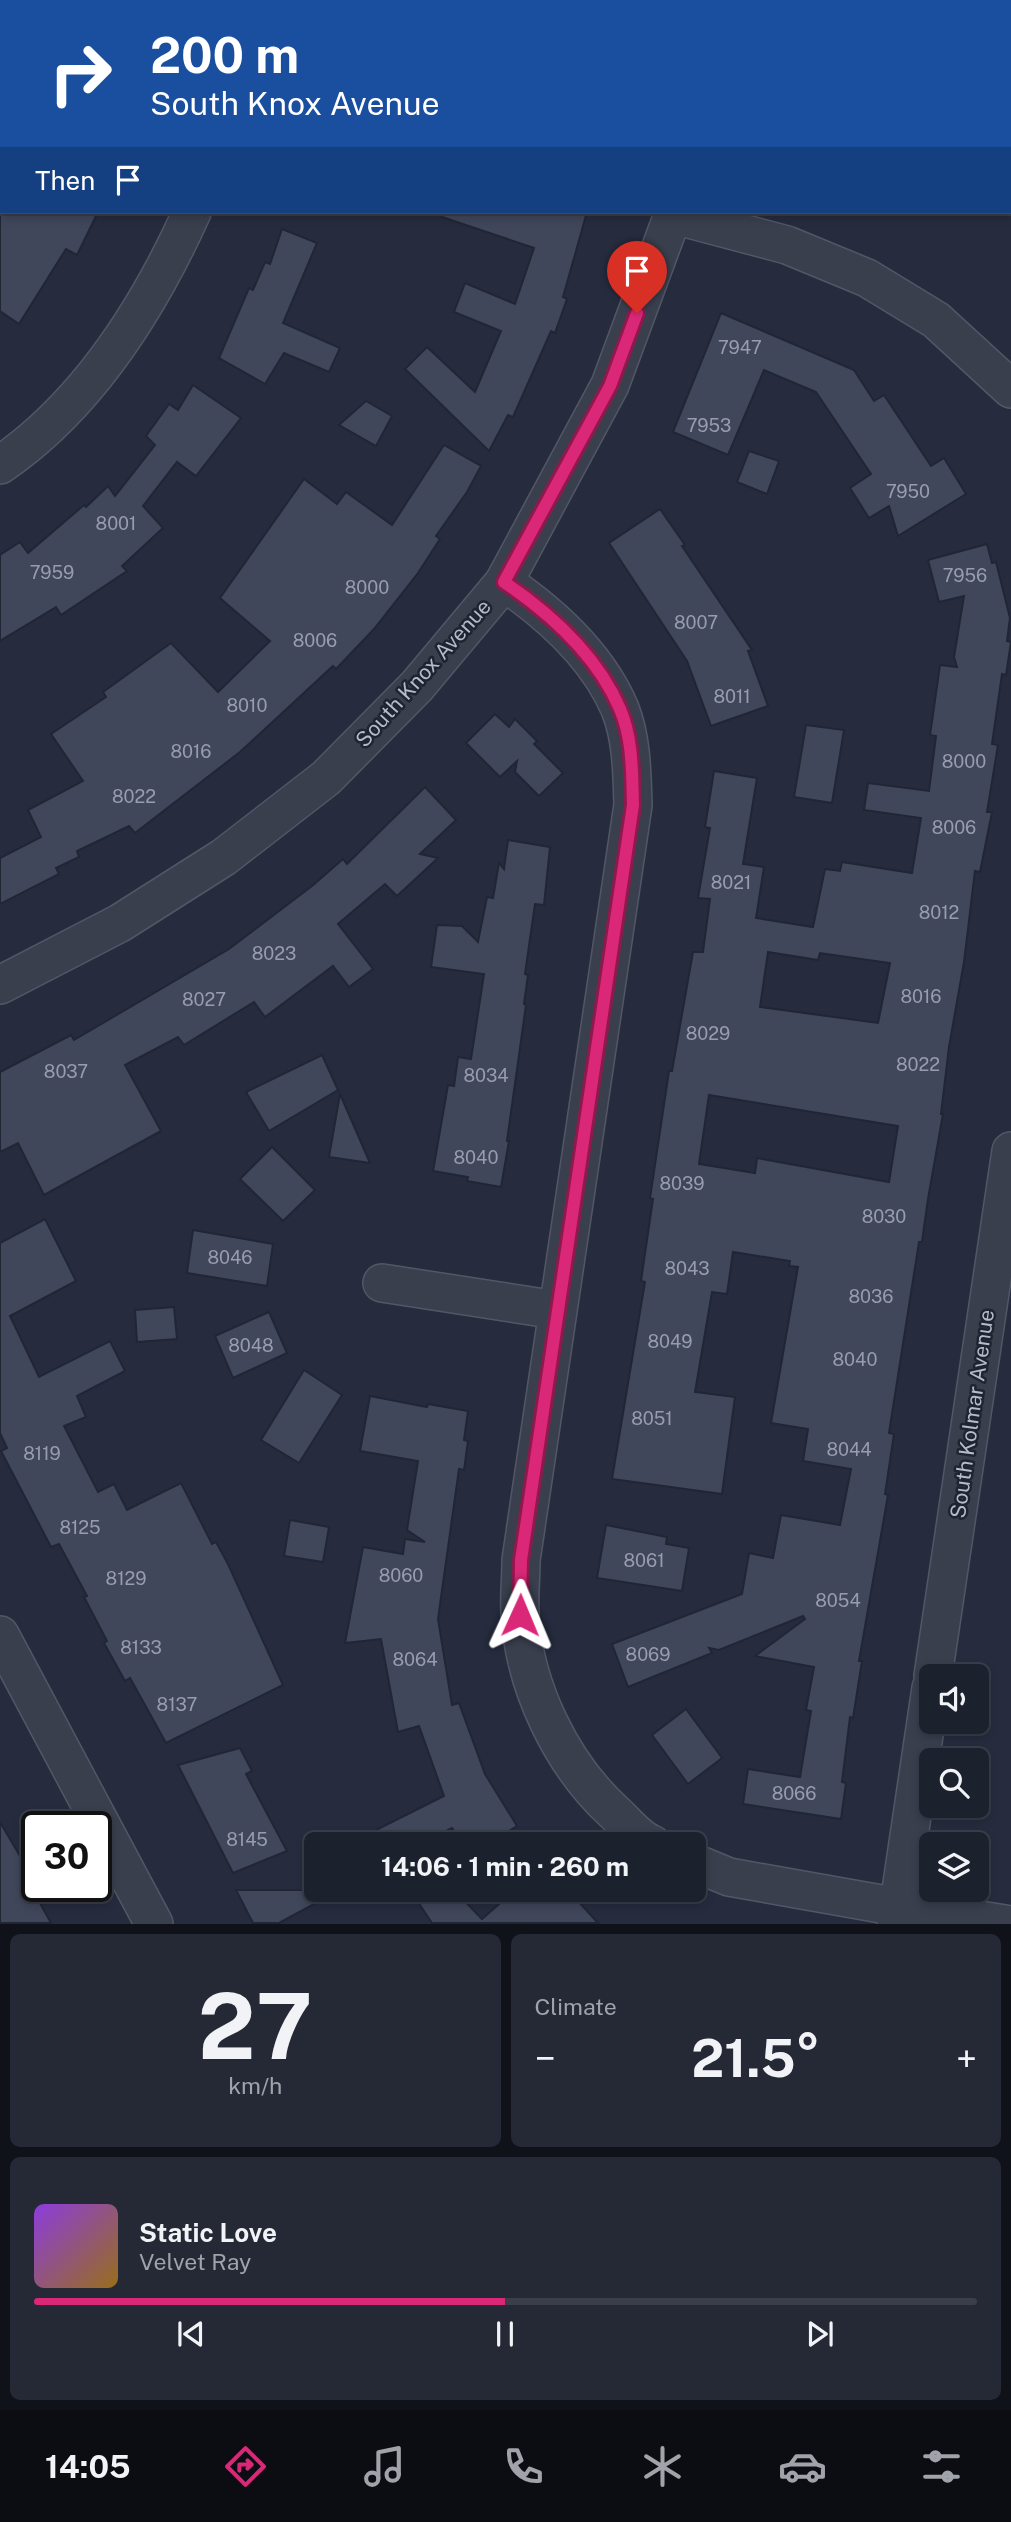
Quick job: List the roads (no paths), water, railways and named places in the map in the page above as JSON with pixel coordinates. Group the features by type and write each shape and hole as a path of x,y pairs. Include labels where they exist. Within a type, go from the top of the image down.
{"street":[{"path":"0,465 50,424 89,382 125,333 153,288 191,214"},
{"path":"674,214 787,245 867,278 936,320 1011,387"},
{"name":"South Knox Avenue","path":"0,985 120,923 213,864 326,778 417,686 504,582 610,386 674,214"},
{"path":"504,582 537,605 569,634 596,668 620,709 632,760 631,818 521,1560 520,1615 529,1670 551,1727 576,1768 604,1803 638,1832"},
{"name":"South Kolmar Avenue","path":"935,1664 1011,1151"},
{"path":"382,1283 557,1310"},
{"path":"0,1635 154,1923"},
{"path":"897,1915 924,1734"},
{"path":"706,1868 729,1877 897,1915 1005,1923"}]}
